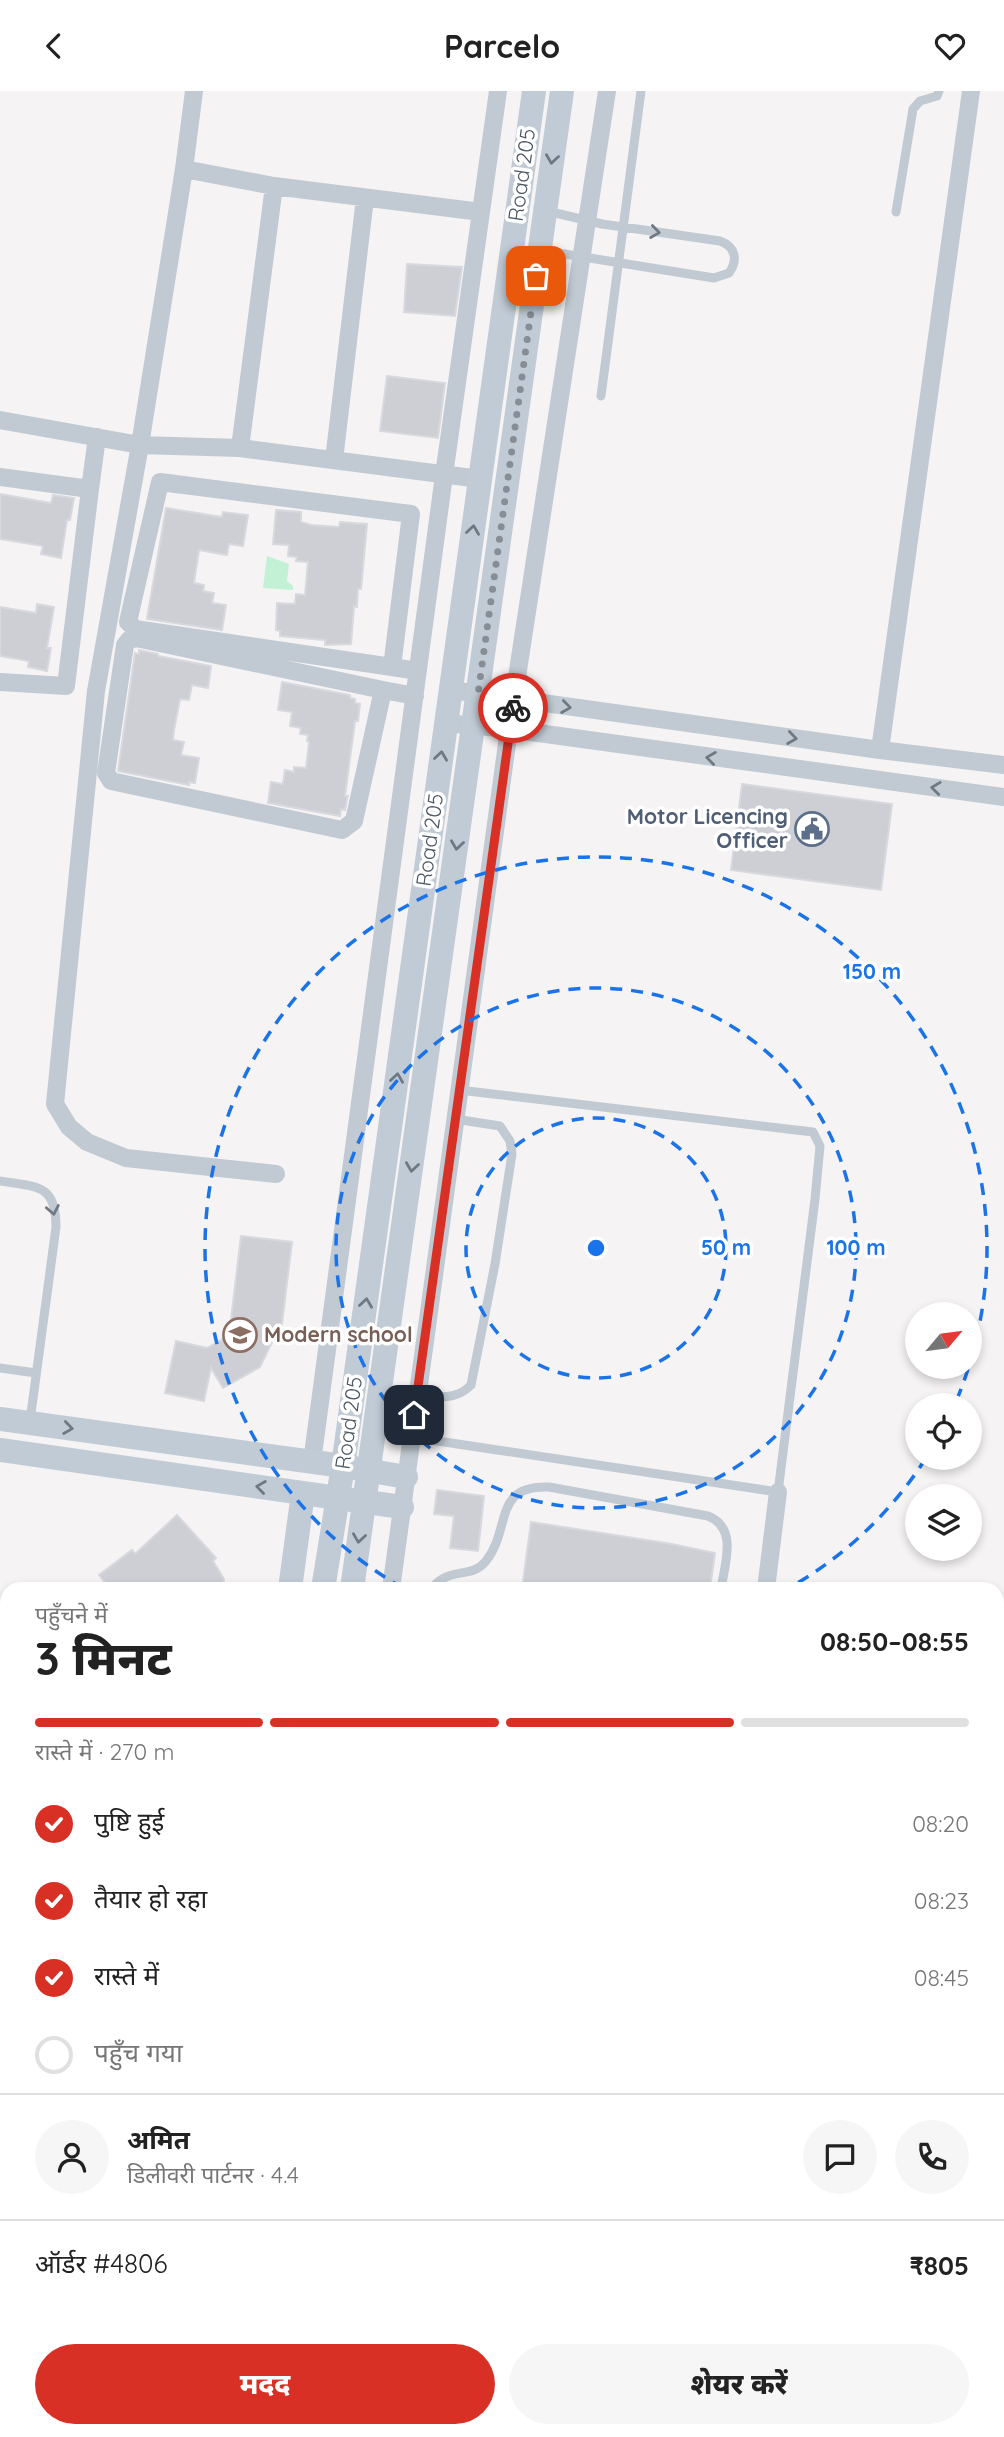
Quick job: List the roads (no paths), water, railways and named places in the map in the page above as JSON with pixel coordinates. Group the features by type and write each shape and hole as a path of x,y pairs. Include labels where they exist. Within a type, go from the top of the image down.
{"main road":[{"name":"Road 205","path":"324,1582 343,1466 534,91"},
{"name":"Road 205","path":"353,1582 562,91"},
{"path":"0,1419 406,1477"},
{"path":"0,1450 402,1507"},
{"path":"291,1582 303,1493"}],"street":[{"path":"194,91 140,445 96,691 55,1104 69,1128 87,1142 126,1158 276,1174"},
{"path":"312,1462 498,91"},
{"path":"392,1582 509,729 607,91"},
{"path":"880,750 971,91"},
{"path":"184,169 274,186 481,212"},
{"path":"240,448 274,186"},
{"path":"334,460 365,198"},
{"path":"0,420 140,445 240,448 480,479"},
{"path":"0,682 66,686 97,437"},
{"path":"0,477 90,489"},
{"path":"392,667 411,514 160,482 128,622 130,626 135,629 418,671"},
{"path":"383,689 354,821 342,830 107,778 125,645 136,638 383,689 415,696"},
{"path":"450,689 1004,765"},
{"path":"446,723 509,729 1004,797"},
{"path":"767,1582 778,1492"}],"lane":[{"path":"601,396 641,91"},
{"path":"896,212 913,109 920,101 937,96 939,91"},
{"path":"540,250 714,278 729,273 734,265 735,254 732,248 720,241 587,222 545,210"},
{"path":"411,1437 778,1492 816,1199 820,1146 813,1132 459,1090"},
{"path":"418,1393 454,1397 465,1392 471,1385 495,1264 512,1154 510,1141 500,1126 455,1119"},
{"path":"0,1192 4,1181 37,1187 53,1200 56,1209 56,1227 29,1423"},
{"path":"0,1368 36,1373"},
{"path":"436,1582 449,1574 477,1569 486,1561 499,1535 508,1503 519,1492 531,1487 549,1487 718,1520 726,1531 727,1541 722,1582"}],"place":[{"name":"Motor Licencing Officer","path":"812,829"},
{"name":"Modern school","path":"240,1335"}]}
